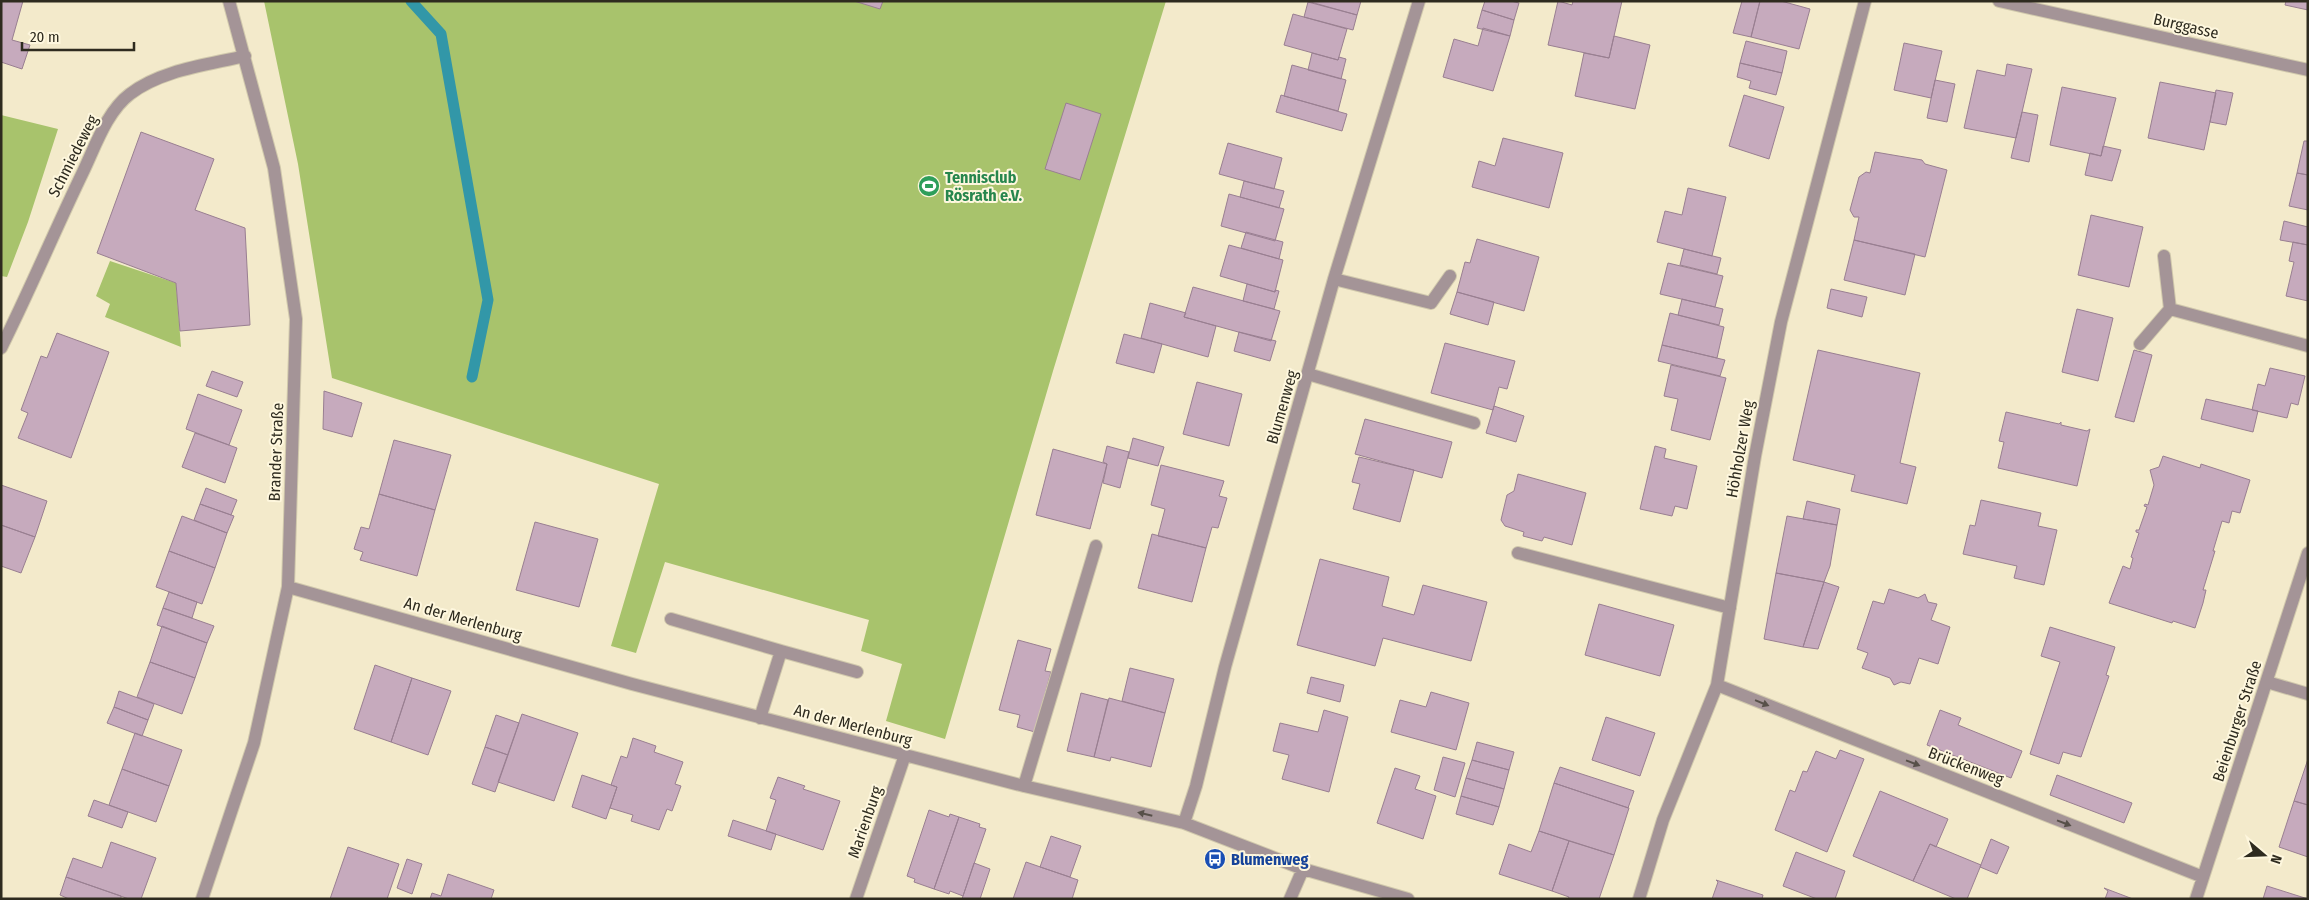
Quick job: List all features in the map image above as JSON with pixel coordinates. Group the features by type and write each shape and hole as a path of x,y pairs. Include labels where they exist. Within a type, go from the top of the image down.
{"street":[{"name":"Brander Straße","path":"202,899 254,743 288,587 296,319 274,168 229,1"},
{"name":"Blumenweg","path":"1184,823 1196,786 1226,667 1334,279 1418,1"},
{"name":"Höhholzer Weg","path":"1639,899 1663,820 1717,685 1781,322 1865,1"},
{"name":"Burggasse","path":"1998,1 2308,70"},
{"name":"Schmiedeweg","path":"1,348 49,242 112,114 128,95 166,76 244,56"},
{"path":"2140,344 2170,308 2164,256"},
{"path":"1334,279 1431,303 1450,276"},
{"path":"2170,308 2308,346"},
{"path":"1,318 14,322"},
{"path":"1308,374 1474,423"},
{"path":"1024,786 1096,546"},
{"path":"1518,553 1730,608"},
{"name":"Beienburger Straße","path":"2196,899 2308,553"},
{"name":"An der Merlenburg","path":"288,587 760,718 1024,786 1184,823 1303,869 1408,899"},
{"path":"671,619 857,672"},
{"path":"760,718 781,651"},
{"path":"2267,682 2308,694"},
{"name":"Brückenweg","path":"1717,685 2203,877"},
{"name":"Marienburg","path":"856,899 905,756"},
{"path":"1290,899 1303,869"}],"green space":[{"path":"264,1 1166,1 1053,371 945,739 886,721 902,664 861,651 869,620 665,562 636,653 611,646 659,484 332,378 298,164"},
{"path":"1,115 58,129 28,222 7,277 1,276"},
{"path":"110,261 176,283 181,347 105,317 110,304 96,296"}],"building":[{"path":"1,1 23,1 12,40 30,45 22,69 1,62"},
{"path":"854,1 883,1 880,9"},
{"path":"1307,1 1361,1 1357,15"},
{"path":"1485,1 1511,1 1519,3 1514,20 1482,10"},
{"path":"1558,1 1572,5 1573,1 1622,1 1609,58 1548,45"},
{"path":"1742,1 1760,1 1751,37 1733,33"},
{"path":"1760,1 1781,1 1810,9 1799,49 1751,37"},
{"path":"2286,1 2308,1 2308,10 2285,5"},
{"path":"1308,2 1357,15 1353,30 1304,17"},
{"path":"1482,10 1514,20 1510,36 1477,28"},
{"path":"1293,14 1347,29 1338,60 1284,45"},
{"path":"1483,28 1510,36 1493,91 1443,77 1454,39 1478,46"},
{"path":"1614,36 1650,45 1635,109 1575,96 1584,53 1609,58"},
{"path":"1746,41 1787,51 1782,73 1740,63"},
{"path":"1904,43 1942,51 1931,98 1894,90"},
{"path":"1312,53 1338,60 1339,57 1346,59 1341,79 1308,70"},
{"path":"1740,63 1782,73 1776,95 1749,88 1751,81 1737,77"},
{"path":"2007,64 2032,69 2016,138 1964,128 1977,70 2005,76"},
{"path":"1292,65 1346,80 1338,111 1284,96"},
{"path":"1935,80 1955,84 1947,122 1927,118"},
{"path":"2160,82 2216,93 2204,150 2148,138"},
{"path":"2062,87 2116,98 2101,156 2050,145"},
{"path":"2216,90 2233,93 2226,125 2210,122"},
{"path":"1281,95 1347,114 1342,131 1276,112"},
{"path":"1744,95 1784,107 1769,159 1729,146"},
{"path":"1066,103 1101,114 1080,180 1045,169"},
{"path":"2022,112 2038,115 2029,162 2011,158"},
{"path":"141,132 214,159 195,210 245,228 250,325 180,331 176,283 97,253"},
{"path":"1503,138 1563,153 1549,208 1472,187 1479,161 1495,166"},
{"path":"2304,141 2308,141 2308,175 2297,173"},
{"path":"1228,143 1282,158 1274,189 1219,174"},
{"path":"2103,146 2121,150 2112,181 2085,175 2090,153 2101,156"},
{"path":"1875,152 1922,160 1925,164 1947,170 1925,257 1854,240 1859,217 1854,217 1850,210 1859,177 1866,172 1870,173"},
{"path":"2297,173 2308,175 2308,210 2289,206"},
{"path":"1244,181 1284,191 1279,208 1240,197"},
{"path":"1688,188 1726,197 1712,256 1657,242 1665,211 1682,215"},
{"path":"1229,194 1284,209 1275,241 1221,226"},
{"path":"2091,215 2143,227 2129,287 2078,275"},
{"path":"2284,221 2308,227 2308,245 2280,240"},
{"path":"1246,232 1283,242 1279,259 1241,248"},
{"path":"1477,239 1539,257 1524,311 1457,292 1465,262 1470,263"},
{"path":"1854,240 1915,254 1905,295 1844,280"},
{"path":"2293,242 2308,245 2308,301 2286,296 2294,262 2289,261"},
{"path":"1229,245 1283,260 1275,292 1220,276"},
{"path":"1684,249 1721,258 1717,274 1680,265"},
{"path":"1668,263 1723,276 1715,307 1660,294"},
{"path":"1247,284 1275,292 1275,290 1279,291 1274,309 1243,301"},
{"path":"1193,287 1280,311 1271,341 1184,317"},
{"path":"1831,289 1867,297 1862,317 1827,308"},
{"path":"1457,292 1494,302 1488,325 1450,314"},
{"path":"1682,299 1723,309 1719,325 1678,315"},
{"path":"1150,303 1186,313 1184,317 1216,326 1208,357 1141,338"},
{"path":"2077,309 2113,318 2098,381 2062,372"},
{"path":"1670,313 1724,327 1717,358 1662,345"},
{"path":"1239,332 1276,341 1270,361 1234,351"},
{"path":"57,333 109,352 71,458 18,438 28,413 21,410 41,356 47,358"},
{"path":"1124,334 1162,344 1154,373 1116,363"},
{"path":"1445,343 1515,361 1507,389 1499,387 1493,410 1431,393"},
{"path":"1662,345 1725,360 1720,376 1658,361"},
{"path":"1818,350 1920,373 1900,463 1916,467 1907,504 1851,491 1855,475 1793,460"},
{"path":"2134,350 2152,355 2134,422 2115,417"},
{"path":"1671,365 1726,378 1710,440 1671,430 1678,399 1664,396"},
{"path":"2270,368 2305,376 2298,405 2291,403 2287,418 2252,410 2258,384 2265,386"},
{"path":"212,371 243,382 237,397 206,386"},
{"path":"1197,382 1242,394 1229,446 1183,434"},
{"path":"324,391 362,403 352,437 323,429"},
{"path":"198,394 242,410 229,445 186,429"},
{"path":"2206,399 2258,411 2253,432 2201,419"},
{"path":"1494,406 1524,416 1516,442 1486,433"},
{"path":"2006,412 2059,424 2061,422 2061,425 2087,431 2090,429 2077,486 1998,468 2004,442 1999,441"},
{"path":"1365,419 1452,442 1442,478 1355,454"},
{"path":"195,433 237,448 225,483 182,467"},
{"path":"1133,438 1164,447 1158,466 1128,458"},
{"path":"394,440 451,455 435,510 379,494"},
{"path":"1107,446 1129,452 1120,488 1103,483 1107,464 1103,462"},
{"path":"1655,446 1666,449 1664,458 1697,466 1687,509 1675,506 1672,516 1640,509"},
{"path":"1053,449 1107,464 1090,529 1036,515"},
{"path":"2163,456 2200,468 2201,464 2250,480 2240,513 2232,511 2229,523 2222,521 2203,590 2206,590 2203,603 2195,628 2173,621 2172,623 2109,603 2123,566 2130,569 2133,558 2131,557 2139,533 2136,530 2139,530 2147,507 2144,506 2145,504 2148,505 2154,485 2150,470 2159,467"},
{"path":"1359,457 1414,470 1400,522 1353,509 1360,484 1352,482"},
{"path":"1161,465 1224,481 1219,496 1227,498 1218,528 1212,527 1206,548 1158,536 1165,509 1151,505"},
{"path":"1518,474 1586,493 1572,545 1544,537 1542,541 1523,536 1524,532 1505,526 1501,520 1507,495 1514,491"},
{"path":"1,485 47,501 35,537 1,525"},
{"path":"206,488 237,500 231,515 200,504"},
{"path":"379,494 435,510 417,576 360,560 363,552 354,549 361,527 369,529"},
{"path":"1981,500 2041,513 2038,526 2057,530 2044,585 2014,578 2017,566 1963,554 1970,525 1975,526"},
{"path":"1807,501 1840,509 1837,525 1803,519"},
{"path":"200,504 234,516 227,533 194,520"},
{"path":"182,516 227,533 215,568 169,551"},
{"path":"1787,516 1837,525 1830,566 1824,582 1776,573"},
{"path":"535,522 598,539 579,607 516,590"},
{"path":"1,525 35,537 21,573 1,566"},
{"path":"1152,534 1206,548 1192,602 1138,588"},
{"path":"169,551 215,568 202,604 156,587"},
{"path":"1320,559 1389,577 1382,606 1414,615 1423,585 1487,602 1471,661 1383,638 1375,666 1297,645"},
{"path":"1776,573 1824,582 1803,647 1764,639"},
{"path":"1824,582 1839,587 1818,649 1803,647"},
{"path":"1889,589 1918,598 1925,594 1928,602 1937,604 1931,620 1950,627 1938,664 1919,658 1910,684 1901,682 1894,685 1890,678 1862,668 1868,653 1857,649 1873,601 1884,604"},
{"path":"169,592 197,602 192,618 163,608"},
{"path":"1599,604 1674,625 1660,676 1585,655"},
{"path":"163,608 214,626 207,643 157,625"},
{"path":"162,626 207,643 195,678 150,662"},
{"path":"2050,627 2115,647 2106,675 2109,676 2081,757 2063,752 2059,764 2030,754 2060,662 2041,656"},
{"path":"1018,640 1051,649 1045,671 1051,672 1035,732 1017,727 1020,715 999,710"},
{"path":"150,662 195,678 182,714 137,697"},
{"path":"375,665 412,678 391,742 354,729"},
{"path":"1130,668 1174,679 1165,713 1122,701"},
{"path":"1311,677 1344,685 1340,702 1307,693"},
{"path":"412,678 451,691 428,755 391,742"},
{"path":"119,691 154,704 148,720 114,707"},
{"path":"1431,692 1469,703 1456,750 1391,732 1400,700 1426,707"},
{"path":"1081,693 1108,700 1094,757 1067,751"},
{"path":"1109,698 1165,713 1151,767 1111,757 1110,761 1094,757"},
{"path":"114,707 148,720 142,736 107,723"},
{"path":"1324,710 1348,717 1329,792 1282,779 1289,755 1273,751 1280,723 1318,732"},
{"path":"1940,710 1961,718 1958,725 2022,751 2011,778 1927,745"},
{"path":"522,714 578,733 554,801 498,782"},
{"path":"496,715 519,723 508,755 485,747"},
{"path":"1606,717 1655,733 1640,776 1592,760"},
{"path":"135,733 182,750 169,786 122,769"},
{"path":"633,738 656,746 654,752 683,762 675,784 681,786 672,811 667,809 659,830 631,821 633,815 610,808 617,787 611,785 621,756 627,758"},
{"path":"1477,742 1514,752 1509,770 1472,760"},
{"path":"485,747 508,755 495,792 472,784"},
{"path":"1840,750 1864,759 1827,852 1775,830 1790,790 1795,792 1803,771 1807,772 1816,751 1836,759"},
{"path":"1443,757 1465,763 1455,797 1434,790"},
{"path":"2308,759 2308,805 2294,801"},
{"path":"1472,760 1509,770 1504,789 1466,778"},
{"path":"1560,767 1634,791 1628,808 1554,783"},
{"path":"1395,768 1420,776 1415,789 1436,796 1423,839 1377,823"},
{"path":"122,769 169,786 156,822 109,805"},
{"path":"582,775 617,787 606,819 572,807"},
{"path":"2057,775 2132,803 2124,823 2050,795"},
{"path":"778,777 805,786 803,789 840,801 823,850 766,831 776,800 770,798"},
{"path":"1466,778 1504,789 1499,807 1461,796"},
{"path":"1554,783 1629,808 1614,855 1539,831"},
{"path":"1880,791 1948,819 1936,847 1930,844 1913,881 1853,856"},
{"path":"1461,796 1499,807 1493,825 1456,814"},
{"path":"94,800 128,812 122,828 88,816"},
{"path":"2294,801 2308,805 2308,857 2279,847"},
{"path":"929,810 949,817 950,814 959,817 934,889 914,882 915,879 907,876"},
{"path":"959,817 980,824 979,827 986,829 963,896 950,891 949,894 934,889"},
{"path":"733,820 776,834 771,850 728,836"},
{"path":"1539,831 1569,841 1552,891 1499,874 1509,844 1531,852"},
{"path":"1051,836 1081,846 1070,877 1040,867"},
{"path":"1991,839 2009,847 1997,874 1980,867"},
{"path":"1569,841 1614,855 1599,899 1568,899 1569,897 1552,891"},
{"path":"111,842 156,858 141,899 129,899 66,877 73,858 102,868"},
{"path":"1930,844 1981,865 1967,899 1956,899 1913,881"},
{"path":"348,847 399,864 387,899 330,899"},
{"path":"1796,852 1845,871 1835,899 1817,899 1783,886"},
{"path":"407,859 422,864 412,894 397,888"},
{"path":"1026,862 1078,880 1072,899 1013,899"},
{"path":"974,863 990,869 980,899 962,899"},
{"path":"448,874 494,890 491,899 430,899 432,893 441,896"},
{"path":"66,877 121,896 121,899 69,899 60,895"},
{"path":"1716,880 1763,895 1762,899 1712,899 1718,882"},
{"path":"2267,886 2308,899 2263,899"},
{"path":"2104,888 2133,899 2105,899 2108,891"}],"waterway":[{"path":"411,1 441,34 488,300 472,377"}],"place":[{"name":"Tennisclub Rösrath e.V.","path":"929,186"},
{"name":"Blumenweg","path":"1215,859"}]}
